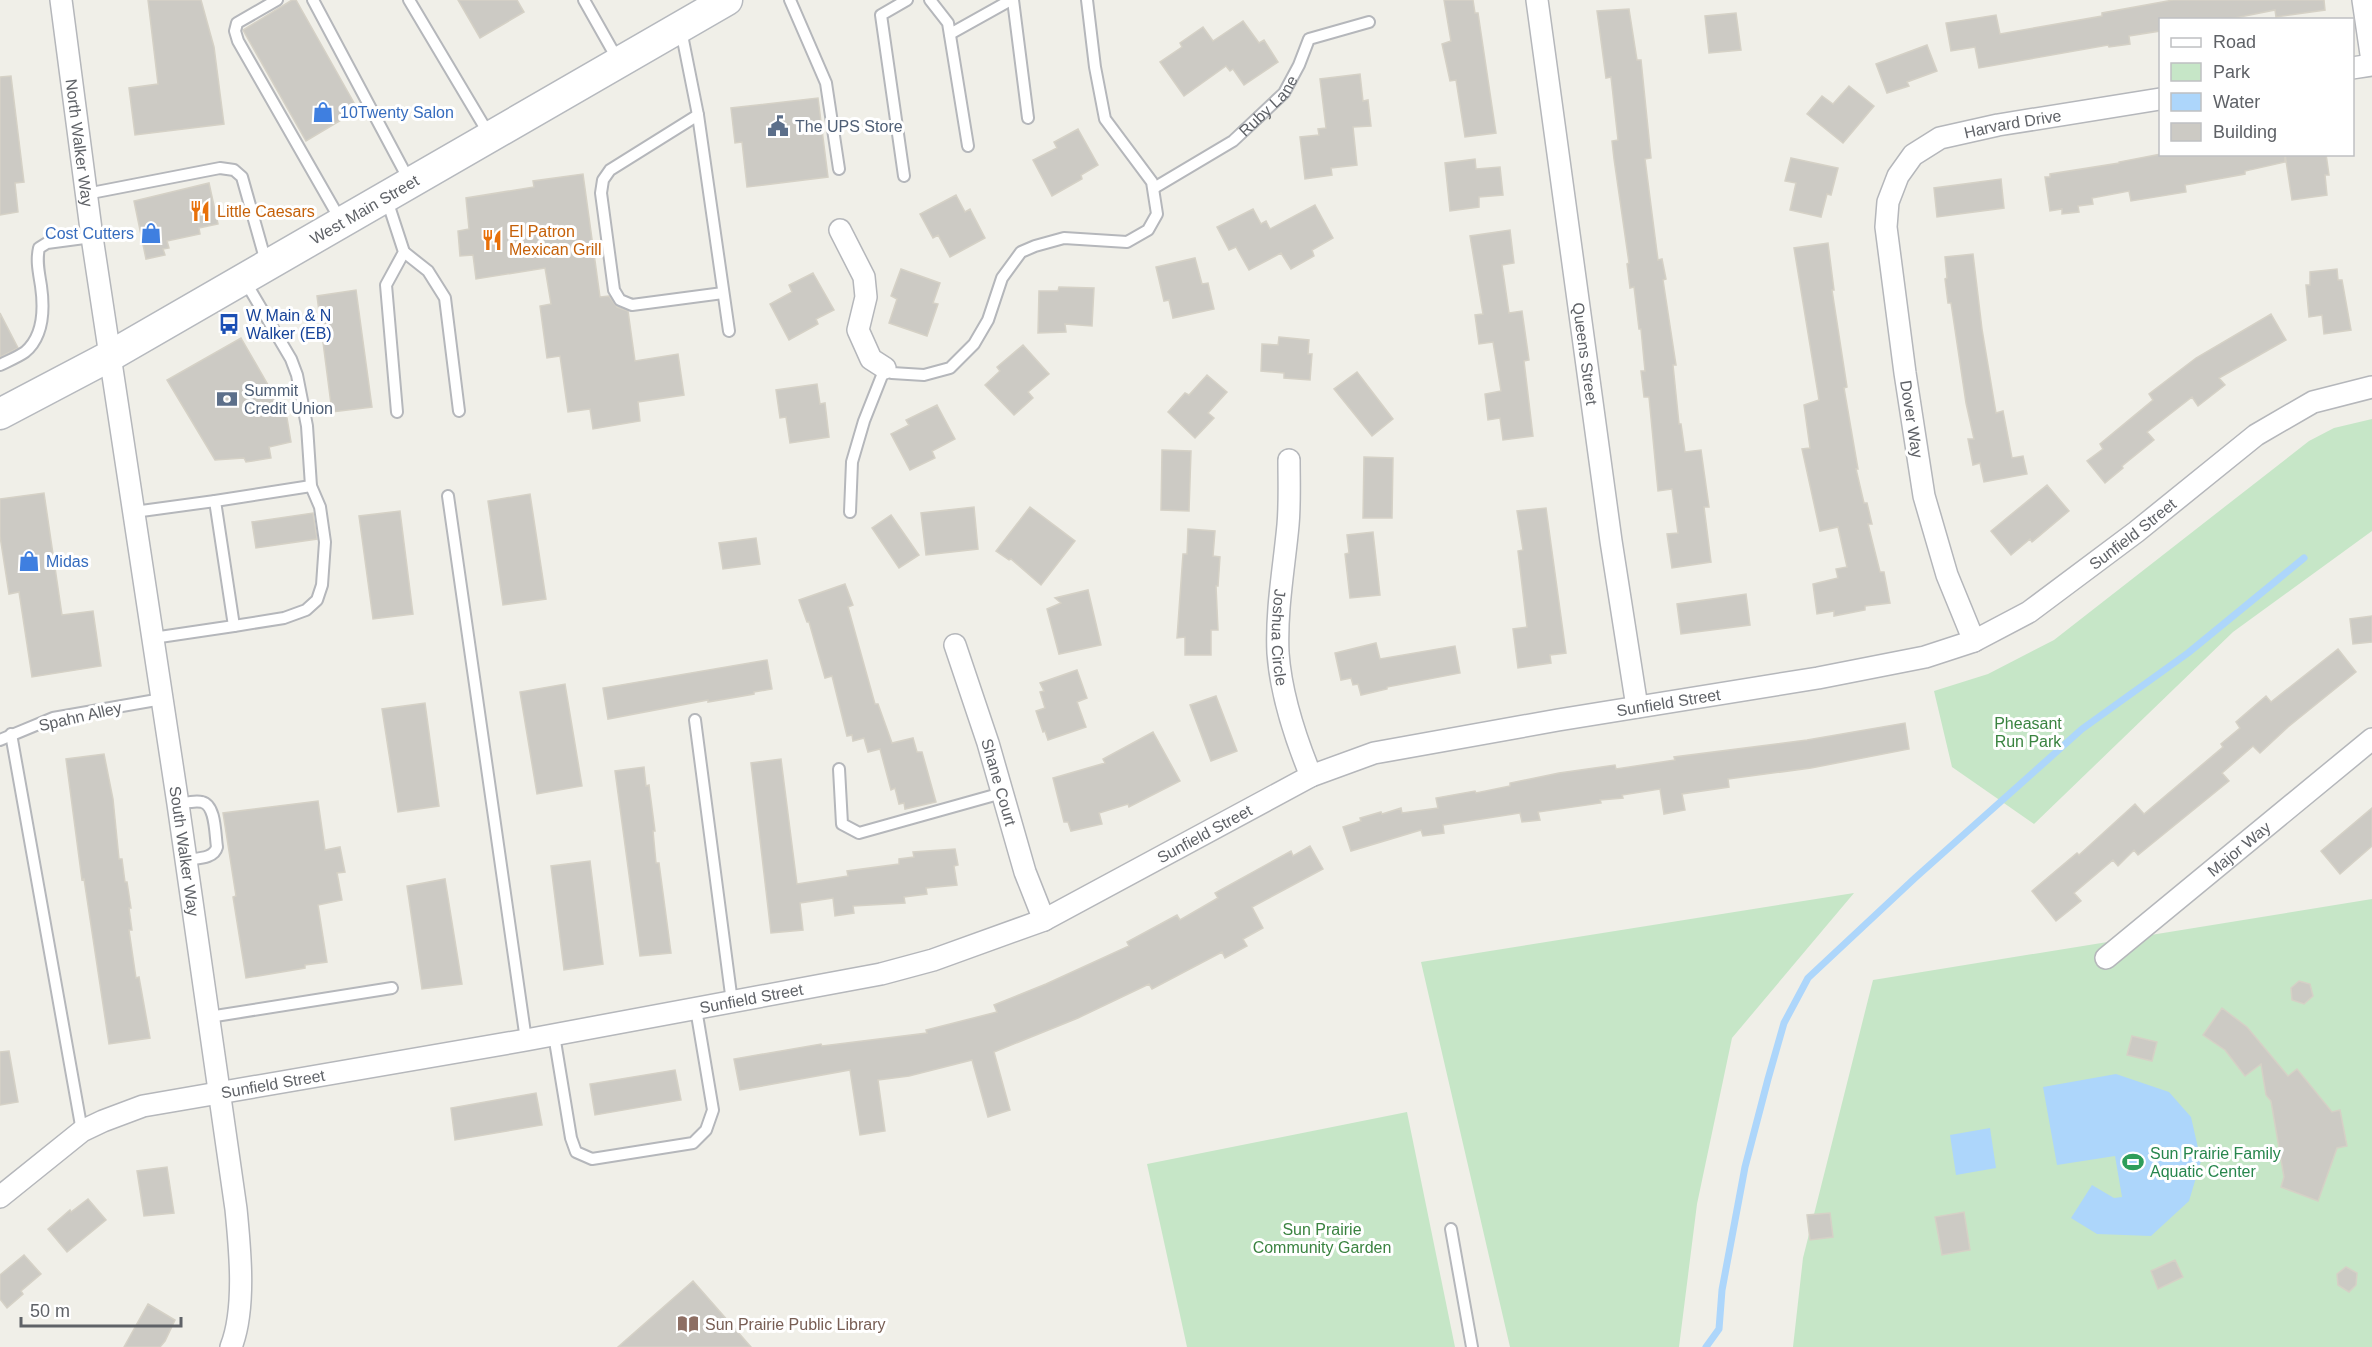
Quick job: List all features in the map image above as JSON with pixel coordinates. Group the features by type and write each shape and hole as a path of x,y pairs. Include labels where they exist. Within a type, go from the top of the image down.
{"main road":[{"name":"West Main Street","path":"0,414 110,356 727,0"}],"street":[{"name":"North Walker Way","path":"61,0 110,356"},
{"name":"Queens Street","path":"1537,0 1611,541 1637,707"},
{"path":"2354,68 2372,63 2363,0"},
{"name":"Harvard Drive","path":"1892,191 1898,176 1913,155 1940,138 1998,125 2159,99"},
{"name":"Dover Way","path":"1892,191 1888,202 1886,227 1924,496 1947,575 1974,641"},
{"path":"840,230 864,277 866,297 858,330 871,359 885,368"},
{"name":"South Walker Way","path":"110,356 220,1091 241,1255 240,1299 231,1347"},
{"name":"Sunfield Street","path":"0,1197 82,1131 103,1120 143,1106 696,1009 881,974 933,960 1044,920 1311,776 1374,753 1818,678 1918,659 1974,641 2029,612 2136,532 2256,435 2313,402 2372,387"},
{"name":"Joshua Circle","path":"1289,460 1288,523 1277,618 1278,654 1281,681 1298,743 1311,776"},
{"name":"Shane Court","path":"955,645 1025,872 1044,920"},
{"name":"Major Way","path":"2106,958 2372,739"}],"lane":[{"path":"278,0 237,23 235,31 238,41 341,222"},
{"path":"313,0 398,190 404,252 386,285 398,412"},
{"path":"409,0 490,136"},
{"path":"584,0 620,62"},
{"path":"790,0 826,83 839,169"},
{"path":"904,176 881,15 907,0"},
{"path":"930,0 948,23 968,146"},
{"path":"950,34 1012,0 1028,118"},
{"path":"850,512 852,462 864,420 885,368 892,373 924,375 950,368 974,344 988,320 1002,278 1021,252 1064,238 1127,242 1148,230 1157,214 1152,182 1105,119 1095,67 1087,0"},
{"name":"Ruby Lane","path":"1154,188 1233,141 1284,93 1299,65 1309,39 1369,22"},
{"path":"680,27 698,115 729,331"},
{"path":"698,115 610,170 603,180 601,193 614,290 620,300 632,304 723,293"},
{"path":"86,194 220,168 234,170 242,177 255,272 297,375 307,426 311,486 320,507 325,542 322,585 317,600 306,610 284,618 153,638"},
{"path":"0,365 24,353 38,333 42,306 37,257 39,248 46,243 92,237"},
{"path":"404,252 428,271 445,298 459,411"},
{"path":"134,512 311,486"},
{"path":"448,496 526,1040"},
{"path":"215,501 234,626"},
{"name":"Spahn Alley","path":"0,740 53,718 162,699"},
{"path":"695,720 732,1002"},
{"path":"11,734 82,1131"},
{"path":"839,769 842,824 859,833 1002,793"},
{"path":"178,804 200,801 206,803 210,808 217,847 216,852 211,856 186,860"},
{"path":"209,1017 392,988"},
{"path":"554,1035 570,1138 576,1152 592,1159 693,1143 706,1131 713,1110 696,1009"},
{"path":"1451,1229 1472,1347"}],"green space":[{"name":"Pheasant Run Park","path":"2372,419 2372,531 2233,632 2034,824 1952,767 1934,691 1988,674 2054,640 2309,441 2334,428"},
{"path":"1854,893 1732,1038 1697,1204 1679,1347 1510,1347 1421,962"},
{"path":"2372,899 2372,1347 1793,1347 1803,1258 1873,980"},
{"name":"Sun Prairie Community Garden","path":"1407,1112 1455,1347 1187,1347 1147,1164"}],"water":[{"path":"2116,1074 2169,1092 2191,1117 2201,1161 2189,1201 2151,1236 2097,1234 2071,1218 2092,1185 2114,1198 2122,1197 2115,1156 2057,1165 2043,1087"},
{"path":"1990,1128 1996,1168 1956,1175 1950,1135"}],"building":[{"path":"148,0 201,0 214,47 224,124 135,135 129,88 158,84"},
{"path":"292,0 296,0 358,110 306,141 243,30"},
{"path":"458,0 517,0 524,12 480,38"},
{"path":"1444,0 1473,0 1475,13 1478,13 1496,133 1465,137 1456,80 1450,81 1442,44 1451,41"},
{"path":"2173,0 2324,0 2325,10 2276,17 2275,10 2235,18 2159,18 2159,31 2129,36 2130,44 2109,47 2108,45 1979,68 1975,47 1951,51 1946,23 1996,15 2000,34 2102,16 2102,13"},
{"path":"1629,9 1637,60 1641,60 1651,158 1645,159 1658,260 1662,259 1666,279 1663,280 1676,365 1673,365 1679,424 1681,424 1685,452 1701,450 1709,507 1704,507 1711,562 1672,568 1667,534 1678,533 1672,489 1658,491 1649,397 1644,397 1641,371 1645,371 1641,329 1639,329 1634,287 1630,288 1627,264 1629,263 1614,159 1612,141 1618,140 1611,77 1606,78 1597,11"},
{"path":"1736,13 1741,50 1709,53 1705,16"},
{"path":"1243,21 1259,43 1264,40 1278,62 1244,85 1233,69 1230,71 1226,66 1184,96 1160,62 1182,47 1180,43 1203,27 1213,41"},
{"path":"1927,45 1937,71 1907,82 1909,86 1887,93 1876,64"},
{"path":"1360,74 1363,101 1368,100 1371,126 1353,127 1357,165 1331,168 1332,175 1305,179 1300,137 1319,135 1318,129 1326,128 1320,79"},
{"path":"11,76 24,182 15,183 18,212 0,215 0,77"},
{"path":"1849,86 1874,106 1843,143 1807,114 1822,96 1833,104"},
{"path":"818,98 828,177 747,187 742,142 735,143 731,108"},
{"path":"1078,129 1098,165 1081,175 1082,179 1052,196 1033,160 1057,148 1054,142"},
{"path":"2159,154 2285,156 2285,162 2245,171 2245,174 2185,185 2186,192 2131,201 2129,191 2092,198 2093,204 2078,206 2079,212 2062,214 2062,209 2050,211 2045,177 2050,177 2050,174"},
{"path":"2285,156 2326,156 2329,175 2325,175 2327,195 2292,200"},
{"path":"1791,158 1838,168 1831,195 1827,194 1821,217 1790,210 1796,183 1785,181"},
{"path":"1475,159 1476,169 1500,167 1503,195 1479,197 1479,207 1450,211 1445,163"},
{"path":"583,174 600,297 609,296 617,307 628,311 635,361 678,354 684,395 638,402 640,421 593,429 590,409 568,412 560,356 547,358 540,306 551,304 545,268 476,279 473,255 460,256 458,231 469,229 466,198 534,187 533,181"},
{"path":"2001,179 2004,208 1937,217 1934,188"},
{"path":"209,183 218,224 199,228 200,234 167,241 169,248 163,249 165,255 146,259 134,201"},
{"path":"956,195 965,212 970,209 985,238 950,257 938,235 933,238 920,214"},
{"path":"1315,205 1333,238 1312,250 1314,256 1291,269 1281,253 1249,270 1236,247 1229,250 1217,227 1253,209 1261,224 1266,221 1270,229"},
{"path":"1510,230 1514,263 1502,265 1509,313 1522,311 1529,360 1524,361 1533,436 1503,440 1500,418 1488,420 1485,394 1501,391 1493,342 1479,344 1475,315 1483,314 1470,236"},
{"path":"1828,243 1834,290 1832,290 1847,387 1844,388 1858,469 1856,469 1864,503 1867,503 1872,524 1868,524 1880,572 1884,572 1890,603 1865,606 1865,610 1834,616 1834,611 1817,614 1813,584 1838,578 1836,569 1847,567 1838,527 1820,531 1802,449 1810,448 1804,405 1819,400 1794,248"},
{"path":"1973,254 1982,329 1996,413 2003,411 2012,458 2023,456 2027,474 1984,482 1980,463 1973,465 1968,439 1974,439 1945,279 1947,278 1945,257"},
{"path":"1195,258 1202,284 1208,283 1214,309 1173,318 1169,300 1164,301 1156,267"},
{"path":"901,269 940,283 933,303 938,304 927,336 889,323 897,299 891,296"},
{"path":"2337,269 2338,280 2342,280 2351,330 2324,334 2322,315 2309,317 2306,285 2310,285 2310,272"},
{"path":"813,273 834,310 816,319 818,324 789,340 770,304 792,292 789,285"},
{"path":"1059,287 1094,288 1092,326 1065,324 1066,332 1038,333 1039,291 1058,291"},
{"path":"356,290 372,407 332,412 317,296"},
{"path":"0,313 18,348 0,357"},
{"path":"2271,314 2286,340 2219,378 2225,385 2198,406 2192,397 2147,432 2154,440 2105,483 2087,461 2103,449 2100,444 2153,400 2149,394 2196,358"},
{"path":"1279,337 1309,340 1308,354 1312,354 1310,380 1284,378 1284,373 1261,371 1262,344 1278,345"},
{"name":"Summit Credit Union","path":"241,338 287,418 291,442 269,447 271,458 246,462 244,458 215,460 167,380"},
{"path":"1023,345 1049,374 1028,392 1033,398 1014,415 985,385 1000,371 997,367"},
{"path":"1357,372 1393,419 1372,436 1334,389"},
{"path":"1207,375 1227,392 1208,413 1214,418 1195,438 1168,412 1185,393 1189,395"},
{"path":"817,384 820,404 825,403 829,437 790,443 786,417 780,418 776,390"},
{"path":"937,405 955,439 932,451 935,458 910,470 891,434 909,425 906,420"},
{"path":"1162,450 1191,451 1189,511 1161,510"},
{"path":"1364,457 1393,458 1392,518 1363,518"},
{"path":"2047,485 2069,511 2032,542 2030,539 2011,555 1991,531"},
{"path":"44,493 62,615 93,611 101,666 32,677 19,592 9,594 0,536 0,499"},
{"path":"530,494 546,599 503,605 488,501"},
{"path":"974,507 978,549 926,555 921,513"},
{"path":"1030,507 1075,541 1041,585 1011,559 1009,560 996,551"},
{"path":"1546,508 1566,653 1550,655 1551,663 1518,668 1513,629 1527,627 1518,551 1523,550 1517,511"},
{"path":"400,511 413,614 373,619 359,516"},
{"path":"313,513 317,539 256,548 252,522"},
{"path":"891,515 919,555 899,568 872,528"},
{"path":"1188,529 1215,531 1213,556 1220,557 1218,586 1216,586 1218,630 1211,630 1211,655 1185,655 1185,637 1177,638 1183,554 1187,554"},
{"path":"1373,532 1380,595 1350,598 1345,554 1349,553 1347,535"},
{"path":"756,538 760,564 723,569 719,543"},
{"path":"845,584 853,605 848,607 875,704 878,704 892,743 913,738 917,752 922,752 936,802 905,809 904,803 899,804 895,788 891,790 880,749 868,752 864,738 853,741 852,735 847,736 832,676 825,678 809,622 807,622 799,600"},
{"path":"1088,590 1101,645 1059,654 1047,609 1061,603 1055,598"},
{"path":"1746,594 1750,625 1681,634 1677,604"},
{"path":"2372,616 2372,642 2353,644 2350,619"},
{"path":"1376,643 1380,659 1455,646 1460,673 1387,687 1387,689 1361,695 1358,684 1353,685 1351,678 1341,680 1335,653"},
{"path":"2338,649 2356,672 2288,727 2260,753 2253,746 2222,773 2229,781 2138,855 2134,850 2118,866 2113,860 2074,893 2081,901 2056,921 2032,891 2077,853 2079,855 2135,804 2144,814 2223,747 2221,744 2240,728 2236,722 2266,696 2271,702"},
{"path":"767,660 772,689 608,719 603,688"},
{"path":"1077,670 1087,698 1077,702 1086,727 1048,740 1036,711 1045,708 1040,692 1044,691 1040,683"},
{"path":"565,684 582,786 537,794 520,692"},
{"path":"1216,696 1237,751 1211,761 1190,705"},
{"path":"425,703 439,806 398,812 382,709"},
{"path":"1905,723 1909,749 1811,768 1728,779 1729,787 1682,794 1685,810 1664,814 1660,789 1622,795 1623,798 1600,800 1601,803 1538,812 1540,820 1522,822 1520,813 1443,825 1444,833 1423,836 1421,830 1351,851 1343,827 1361,821 1360,818 1401,808 1402,813 1438,808 1436,798 1475,791 1476,793 1559,773 1615,765 1616,769 1675,760 1674,757 1807,740"},
{"path":"1153,732 1180,781 1129,807 1128,804 1099,813 1102,824 1071,831 1068,822 1064,822 1053,778 1105,763 1103,759"},
{"path":"104,754 113,799 119,859 122,859 131,908 129,908 132,930 129,930 136,978 139,977 150,1038 109,1044 84,879 82,880 66,759"},
{"path":"781,759 797,884 848,876 847,871 899,864 899,859 914,857 913,852 955,849 958,865 954,866 957,885 926,888 927,894 904,897 905,903 853,906 854,913 835,916 833,898 800,903 803,930 771,933 751,763"},
{"path":"644,767 646,786 649,785 655,831 653,831 656,863 659,863 671,953 640,956 615,771"},
{"path":"318,801 325,850 340,847 345,872 337,873 342,900 318,905 327,962 246,978 223,813"},
{"path":"2372,808 2372,846 2340,874 2321,851"},
{"path":"1310,846 1323,869 1252,907 1263,928 1243,939 1247,946 1225,958 1222,952 1152,989 1149,984 1078,1018 994,1052 1010,1110 988,1117 972,1060 909,1076 878,1080 885,1131 860,1135 850,1070 740,1090 734,1059 821,1044 822,1046 927,1033 926,1030 997,1012 994,1005 1129,946 1127,942 1177,915 1180,920 1218,898 1215,893 1291,851 1293,856"},
{"path":"590,861 603,964 564,970 551,866"},
{"path":"445,879 462,984 422,989 407,886"},
{"path":"2299,981 2310,984 2313,996 2304,1004 2292,1000 2291,988"},
{"path":"2222,1008 2247,1027 2288,1076 2297,1069 2332,1112 2340,1110 2347,1146 2337,1148 2318,1201 2281,1187 2284,1177 2271,1101 2266,1095 2261,1064 2245,1076 2225,1050 2203,1035"},
{"path":"2132,1036 2157,1042 2152,1061 2127,1055"},
{"path":"9,1051 18,1102 0,1105 0,1052"},
{"path":"675,1070 681,1100 595,1115 590,1084"},
{"path":"536,1093 542,1125 455,1140 451,1108"},
{"path":"167,1167 174,1213 144,1216 137,1171"},
{"path":"88,1199 106,1220 67,1252 48,1229 70,1210 71,1212"},
{"path":"1964,1212 1970,1250 1942,1255 1935,1217"},
{"path":"1830,1213 1833,1237 1810,1240 1807,1215"},
{"path":"24,1255 41,1274 21,1291 23,1294 7,1308 0,1299 0,1275"},
{"path":"2175,1260 2183,1277 2158,1289 2151,1271"},
{"path":"2346,1267 2357,1273 2356,1285 2349,1292 2338,1285 2337,1274"},
{"name":"Sun Prairie Public Library","path":"693,1281 751,1347 618,1347"},
{"path":"148,1304 175,1320 165,1341 160,1347 124,1347"}],"waterway":[{"path":"1706,1347 1719,1329 1722,1290 1745,1167 1768,1079 1784,1023 1808,978 1915,878 2082,729 2188,653 2304,558"}],"place":[{"name":"10Twenty Salon","path":"323,112"},
{"name":"The UPS Store","path":"778,126"},
{"name":"Little Caesars","path":"200,211"},
{"name":"Cost Cutters","path":"151,233"},
{"name":"El Patron Mexican Grill","path":"492,240"},
{"name":"W Main & N Walker (EB)","path":"229,324"},
{"name":"Summit Credit Union","path":"227,399"},
{"name":"Midas","path":"29,561"},
{"name":"Sun Prairie Family Aquatic Center","path":"2133,1162"},
{"name":"Sun Prairie Public Library","path":"688,1324"}]}
